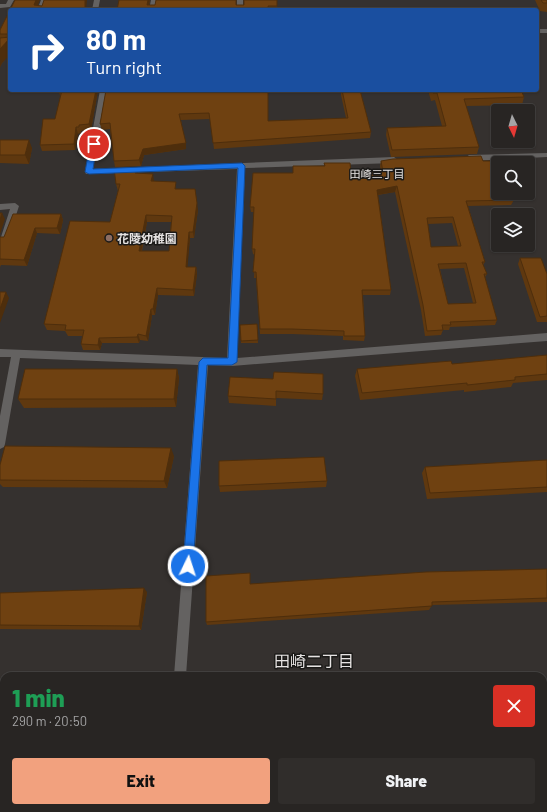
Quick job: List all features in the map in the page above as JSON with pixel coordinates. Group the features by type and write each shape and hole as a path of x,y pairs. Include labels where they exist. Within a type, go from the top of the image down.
{"street":[{"path":"0,6 8,6 12,0"},
{"path":"104,92 89,172 399,160"},
{"path":"461,158 547,155"},
{"path":"232,362 242,166"},
{"path":"0,206 15,206 4,239"},
{"path":"0,353 232,362 547,338"},
{"path":"0,444 16,354"},
{"path":"180,672 203,362"}],"building":[{"path":"15,0 36,0 34,5 42,6 44,0 85,0 85,8 11,8"},
{"path":"119,0 148,0 147,5 155,5 156,0 236,0 236,5 244,5 244,0 277,0 277,6 268,6 268,8 117,8"},
{"path":"541,0 547,0 547,3 543,3"},
{"path":"8,14 8,34 0,34 0,30"},
{"path":"8,37 8,40 0,49 0,38"},
{"path":"62,92 96,92 89,124 79,125 79,127 76,127 74,144 40,145 43,119 55,119"},
{"path":"106,92 268,92 268,121 348,118 342,92 361,92 371,132 213,143 209,113 179,114 186,143 143,149 139,160 114,161 110,123 100,124"},
{"path":"522,92 524,97 464,99 479,147 392,150 387,128 446,126 437,93 433,93"},
{"path":"0,140 29,140 25,155 0,155"},
{"path":"481,156 483,161 491,161 491,200 514,200 466,201 485,262 482,262 487,274 484,274 497,320 450,322 451,325 442,325 443,330 427,331 423,305 397,186 377,190 391,290 362,290 365,336 344,336 344,331 260,329 256,272 253,272 255,249 252,249 254,207 250,207 253,173 293,173 293,166 325,166 324,163 350,163 351,172 383,172 381,161 393,159","holes":["453,217 461,246 431,247 427,218","466,263 476,303 448,304 438,264"]},
{"path":"137,167 135,173 153,174 151,181 176,182 175,189 195,189 197,203 193,232 189,232 186,267 196,267 193,290 157,288 146,336 138,334 137,337 99,338 98,345 81,344 84,330 65,330 66,325 44,324 70,221 110,222 120,184 116,184 114,168","holes":["146,215 172,216 169,251 139,251"]},
{"path":"13,214 61,214 57,228 35,228 24,260 0,259 0,237 4,237"},
{"path":"520,258 541,258 547,274 547,316 540,317"},
{"path":"0,292 6,292 0,309"},
{"path":"257,324 258,340 241,341 240,325"},
{"path":"547,355 547,374 515,377 515,380 467,385 467,383 362,393 357,369 451,361 452,364"},
{"path":"25,369 177,369 174,399 18,399"},
{"path":"274,372 323,374 323,394 276,391 276,399 228,396 230,377 273,379"},
{"path":"5,446 171,448 164,481 0,480 0,465"},
{"path":"324,457 327,481 219,486 219,461"},
{"path":"547,460 547,487 430,493 425,467"},
{"path":"547,569 547,598 432,602 432,606 206,622 206,576 250,573 250,584 426,572"},
{"path":"144,588 139,626 0,625 0,593"}],"place":[{"name":"花陵幼稚園","path":"109,238"}],"district":[{"name":"田崎三丁目","path":"377,173"},
{"name":"田崎二丁目","path":"314,660"}],"route":[{"path":"94,144 89,172 242,166 232,362 203,362 188,566"}]}
